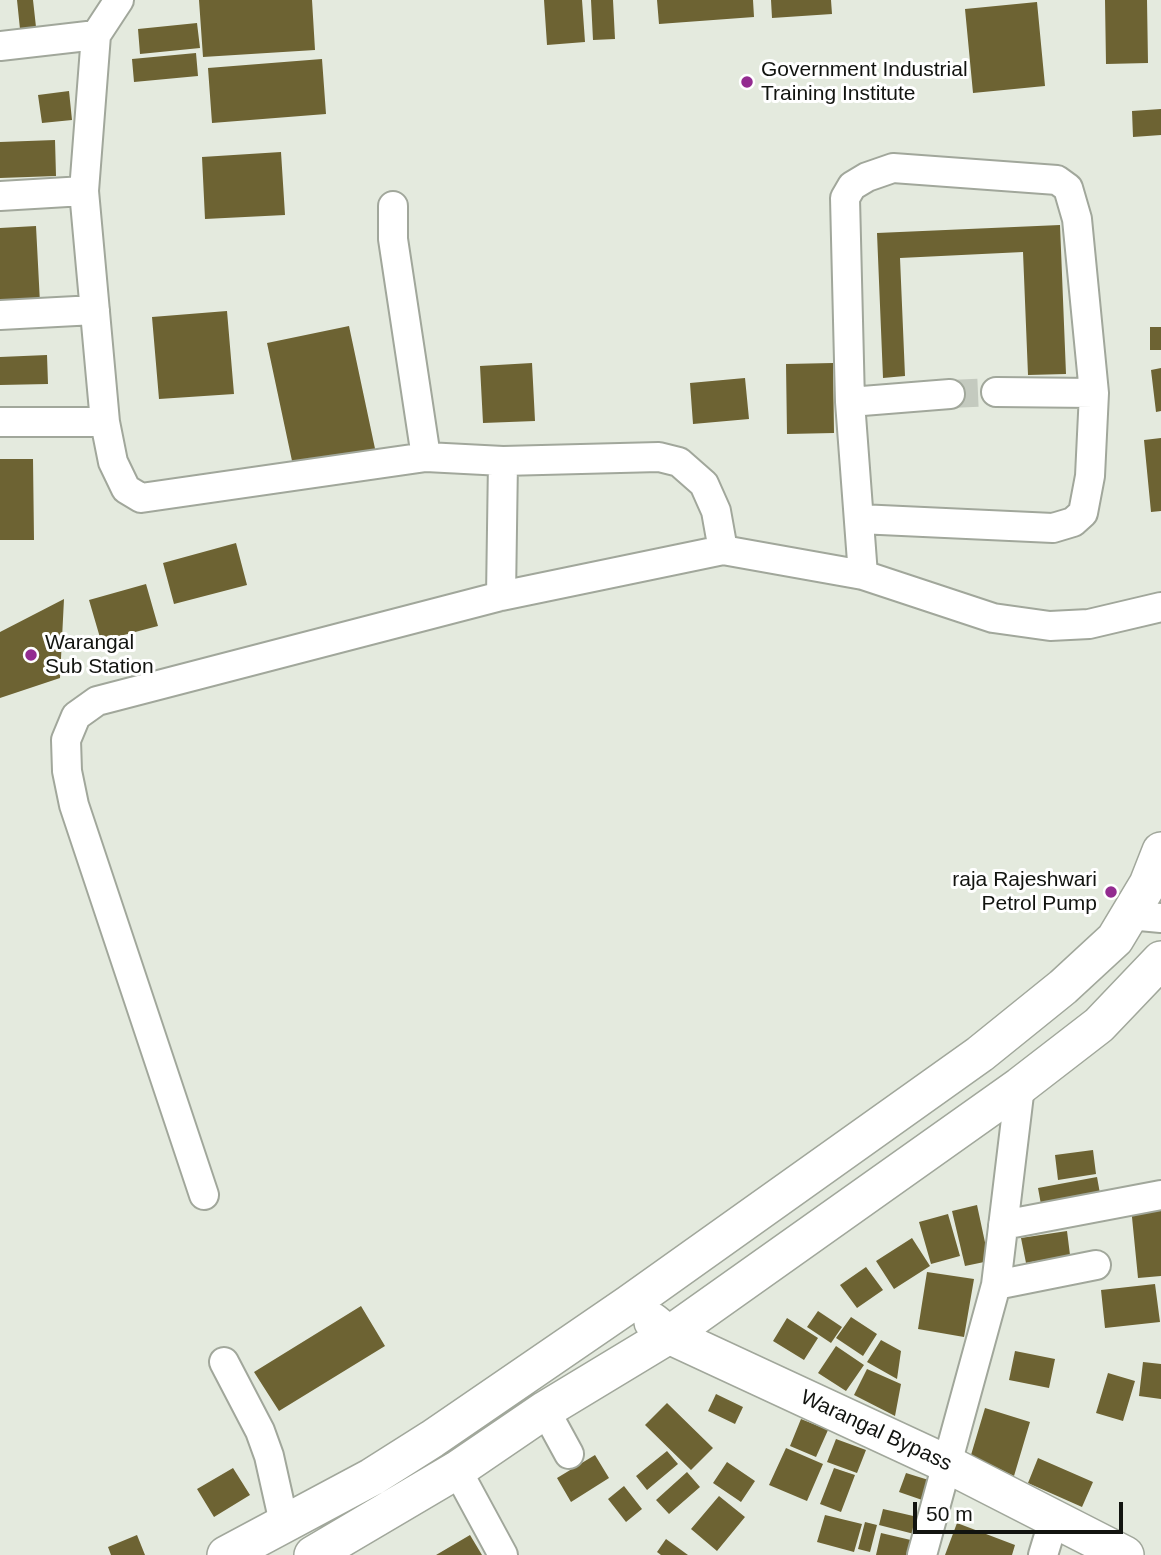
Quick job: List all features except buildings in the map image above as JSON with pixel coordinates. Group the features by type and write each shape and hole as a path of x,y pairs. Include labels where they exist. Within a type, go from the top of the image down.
{"main road":[{"path":"226,1555 372,1476 443,1431 629,1304 980,1054 1072,979 1115,939 1145,917 1148,884 1161,851"},
{"path":"328,1552 545,1410 669,1335 1020,1086 1099,1025 1161,960"},
{"name":"Warangal Bypass","path":"629,1304 669,1335 947,1464 1125,1555"}],"street":[{"path":"120,0 96,35 84,191 106,422 113,462 126,489 141,498 426,457 503,461 659,457 679,462 704,484 716,511 723,550"},
{"path":"0,46 96,35"},
{"path":"859,519 1053,528 1073,522 1083,513 1090,475 1094,393 1077,219 1068,188 1057,180 893,168 867,177 852,186 845,198 850,402 863,575"},
{"path":"0,195 84,191"},
{"path":"393,206 393,240 426,457"},
{"path":"0,315 95,310"},
{"path":"996,392 1094,393"},
{"path":"850,402 950,394"},
{"path":"0,422 106,422"},
{"path":"501,596 503,461"},
{"path":"204,1195 74,805 67,771 66,740 76,716 97,701 501,596 723,550 863,575 993,618 1050,626 1089,624 1161,607"},
{"path":"922,1555 996,1285 1020,1086"},
{"path":"1003,1225 1161,1195"},
{"path":"996,1285 1096,1265"},
{"path":"223,1362 260,1431 269,1456 284,1522"},
{"path":"545,1410 569,1454"},
{"path":"457,1470 503,1555"},
{"path":"1043,1555 1054,1519"}],"tunnel":[{"path":"950,394 996,392"}],"place":[{"name":"Government Industrial Training Institute","path":"747,82"},
{"name":"Warangal Sub Station","path":"31,655"},
{"name":"raja Rajeshwari Petrol Pump","path":"1111,892"}]}
